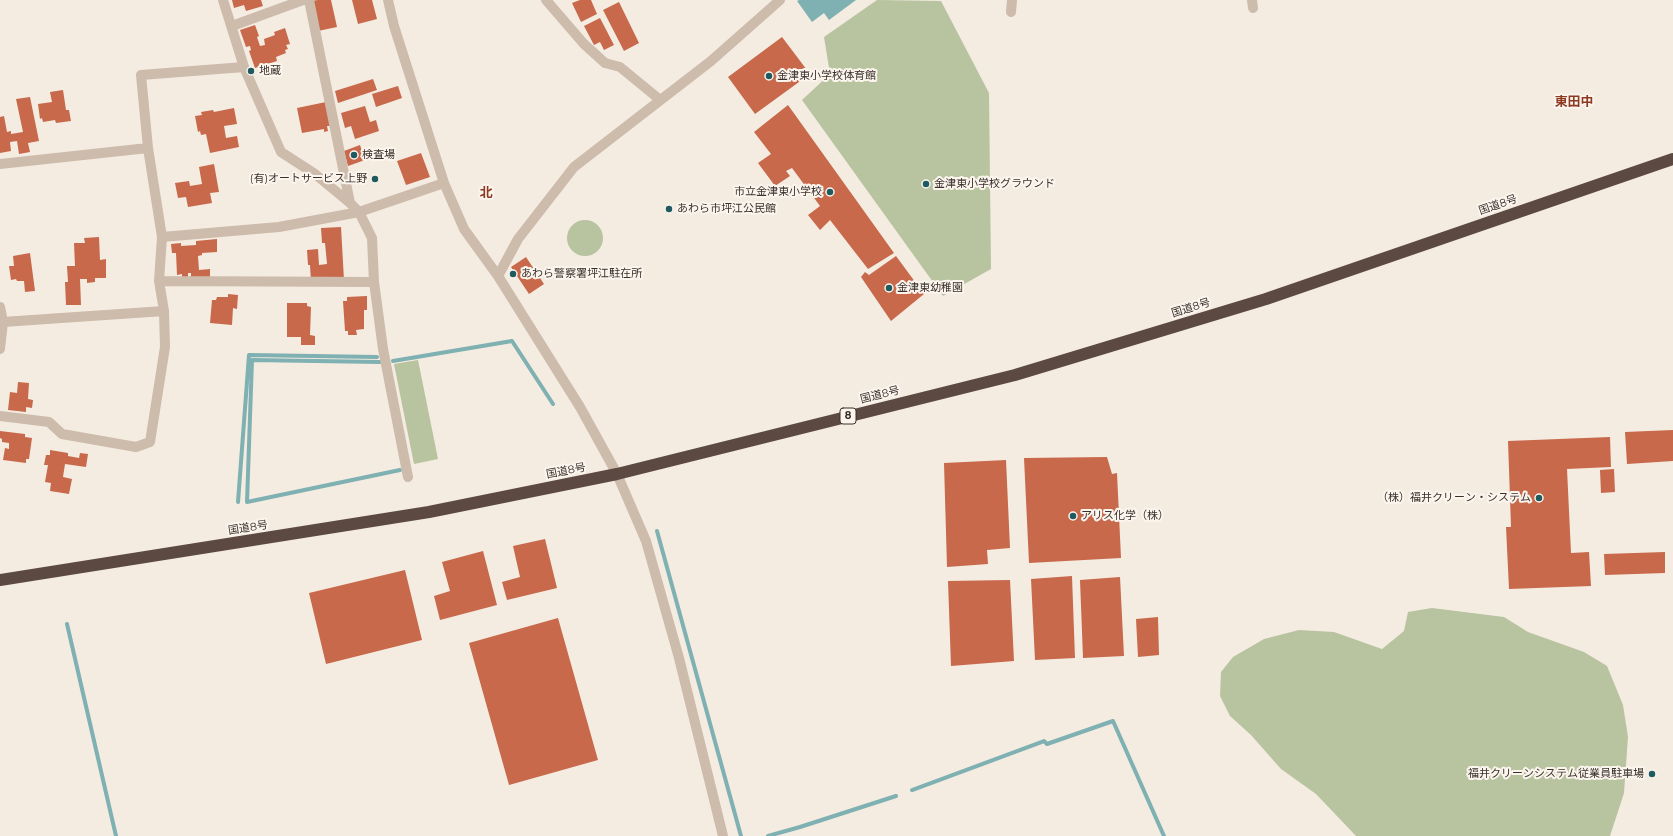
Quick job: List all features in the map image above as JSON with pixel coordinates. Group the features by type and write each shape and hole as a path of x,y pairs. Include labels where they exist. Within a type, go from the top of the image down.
{"highway":[{"name":"国道8号","path":"0,580 429,512 617,474 1015,375 1266,299 1673,158"}],"street":[{"path":"223,0 244,67 281,152 315,174 359,212 372,238 374,282 383,349 408,477"},
{"path":"232,26 303,0"},
{"path":"309,0 350,204"},
{"path":"388,0 394,26 444,183 464,229 498,276 580,407 617,474 646,541 679,658 723,836"},
{"path":"546,0 589,49 605,62 620,67 659,100"},
{"path":"498,276 518,239 574,167 710,61 780,0"},
{"path":"1011,12 1012,0"},
{"path":"0,416 49,422 62,434 136,446 150,442 165,347 164,311 159,281 162,236 148,148 141,75 244,67"},
{"path":"0,164 148,148"},
{"path":"162,236 279,227 359,212 444,183"},
{"path":"159,281 374,282"},
{"path":"0,307 3,322 0,349"},
{"path":"3,322 164,311"}],"green space":[{"name":"金津東小学校グラウンド","path":"877,0 941,1 989,93 991,269 943,296 802,100 830,74 824,37"},
{"path":"589,220 598,225 602,231 602,245 598,251 589,256 581,256 572,251 568,245 567,234 572,225 578,221"},
{"path":"418,360 438,459 414,464 394,364"},
{"path":"1432,608 1504,617 1528,632 1584,652 1607,666 1623,705 1628,737 1624,793 1610,836 1356,836 1316,794 1281,769 1251,735 1230,716 1220,696 1221,672 1233,657 1264,639 1299,630 1334,632 1382,649 1404,631 1408,612"}],"water":[{"path":"856,0 829,20 824,13 812,22 797,1"}],"building":[{"path":"232,0 261,0 263,6 246,11 244,5 234,8"},
{"path":"331,0 337,27 318,31 311,1"},
{"path":"352,0 372,0 377,19 358,24"},
{"path":"580,0 591,0 597,14 581,22 572,3"},
{"path":"619,2 639,43 624,51 603,10"},
{"path":"600,18 614,45 604,50 600,42 594,45 584,26"},
{"path":"255,25 259,36 257,37 260,46 265,45 264,39 275,35 274,32 285,28 290,44 286,45 288,49 285,50 286,53 276,57 277,61 255,68 249,51 251,50 250,46 246,47 240,30"},
{"name":"金津東小学校体育館","path":"782,37 810,74 755,114 728,77"},
{"path":"373,79 377,90 338,103 335,91"},
{"path":"398,86 402,98 376,107 372,94"},
{"path":"63,90 66,110 69,110 71,121 56,123 55,120 43,122 42,118 40,119 38,104 52,102 50,92"},
{"path":"30,97 39,141 28,143 30,152 19,154 17,141 10,142 11,151 0,153 0,117 4,116 7,132 11,131 11,134 23,132 16,99"},
{"path":"326,102 330,126 327,126 328,131 324,132 324,129 302,133 297,108"},
{"path":"788,105 894,253 868,269 830,220 820,230 808,215 820,206 792,168 786,171 790,176 775,186 758,163 771,154 754,132"},
{"path":"365,106 370,122 376,120 379,131 355,139 351,126 345,128 341,113"},
{"path":"234,108 237,124 224,126 226,138 237,136 239,147 210,153 206,134 201,135 200,131 198,132 195,116 202,115 201,112 213,110 214,112"},
{"name":"検査場","path":"360,145 365,160 348,166 344,151"},
{"path":"421,153 430,177 406,185 397,161"},
{"path":"214,164 219,192 210,193 212,203 188,207 186,197 178,198 175,183 189,181 190,186 202,184 199,167"},
{"path":"341,227 344,280 311,282 307,250 318,249 319,265 327,264 325,243 322,243 321,228"},
{"path":"99,237 100,260 106,259 106,278 95,278 95,282 87,283 87,279 80,279 81,305 66,305 65,282 68,282 67,266 75,266 74,243 85,243 84,238"},
{"path":"217,239 217,252 202,253 202,255 198,256 199,270 210,269 210,283 191,284 191,273 188,273 188,278 182,278 182,274 177,275 176,253 172,253 171,244 181,243 181,246 196,245 196,241"},
{"path":"30,253 35,291 25,292 24,281 17,281 16,279 11,280 9,266 14,266 13,256"},
{"path":"896,256 924,294 891,321 861,277 865,272 869,275"},
{"path":"526,257 544,284 529,294 511,267"},
{"path":"228,294 238,295 237,309 233,308 232,325 210,323 212,300 216,300 217,297 228,297"},
{"path":"367,296 367,310 364,310 364,329 356,330 357,335 348,335 348,331 345,331 343,301 347,301 347,297"},
{"path":"287,303 307,303 307,306 311,307 310,335 315,336 315,345 301,345 301,337 287,337"},
{"path":"18,382 29,383 28,399 33,400 32,408 26,407 26,412 8,410 10,392 17,393"},
{"path":"1673,430 1673,461 1627,464 1625,432"},
{"path":"0,431 25,434 25,437 32,438 29,459 26,459 26,463 3,460 5,448 9,449 9,443 2,442 2,439 0,438"},
{"name":"（株）福井クリーン・システム","path":"1610,437 1611,467 1567,469 1571,553 1589,552 1591,586 1509,589 1506,527 1511,527 1508,441"},
{"path":"50,450 68,453 68,456 79,458 80,453 88,454 86,467 65,464 63,477 72,479 69,494 50,491 51,483 45,482 48,465 44,465 46,455 50,455"},
{"name":"アリス化学（株）","path":"1107,457 1112,474 1117,473 1121,558 1029,563 1024,458"},
{"path":"1006,460 1010,548 987,550 988,564 947,567 944,463"},
{"path":"1614,469 1615,492 1601,493 1600,470"},
{"path":"545,539 557,588 507,600 502,582 520,577 513,546"},
{"path":"483,551 497,605 440,620 434,596 450,591 442,562"},
{"path":"1665,552 1665,573 1605,575 1604,554"},
{"path":"405,570 422,640 326,664 309,593"},
{"path":"1072,576 1075,658 1035,660 1031,579"},
{"path":"1120,577 1124,656 1083,658 1080,580"},
{"path":"1010,580 1014,661 951,666 948,581"},
{"path":"1158,617 1159,655 1138,657 1136,619"},
{"path":"558,618 598,760 509,785 469,643"}],"waterway":[{"path":"393,361 512,341 553,404"},
{"path":"238,502 249,355 377,357"},
{"path":"380,362 252,360 247,502 400,470"},
{"path":"657,531 741,836"},
{"path":"67,624 116,836"},
{"path":"912,790 1044,741 1047,744 1113,721 1164,836"},
{"path":"768,836 896,796"}],"place":[{"name":"地蔵","path":"251,71"},
{"name":"金津東小学校体育館","path":"769,76"},
{"name":"検査場","path":"354,155"},
{"name":"(有)オートサービス上野","path":"375,179"},
{"name":"金津東小学校グラウンド","path":"926,184"},
{"name":"市立金津東小学校","path":"830,192"},
{"name":"あわら市坪江公民館","path":"669,209"},
{"name":"あわら警察署坪江駐在所","path":"513,274"},
{"name":"金津東幼稚園","path":"889,288"},
{"name":"（株）福井クリーン・システム","path":"1539,498"},
{"name":"アリス化学（株）","path":"1073,516"},
{"name":"福井クリーンシステム従業員駐車場","path":"1652,774"}],"district":[{"name":"東田中","path":"1574,102"},
{"name":"北","path":"486,193"}]}
